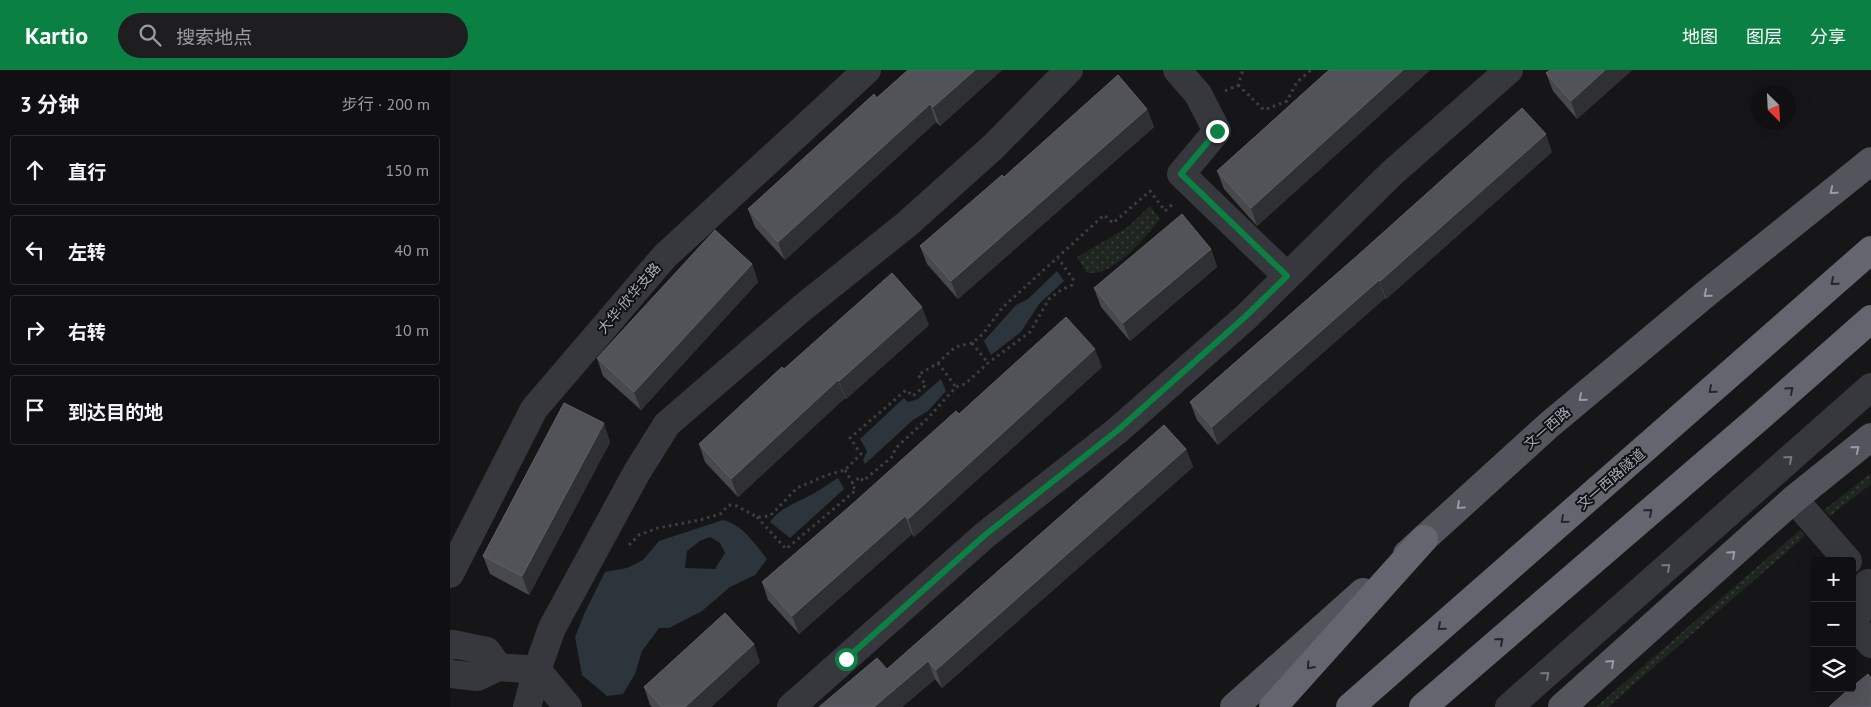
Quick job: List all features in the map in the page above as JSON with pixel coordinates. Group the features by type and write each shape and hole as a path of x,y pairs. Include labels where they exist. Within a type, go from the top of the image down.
{"highway":[{"name":"文一西路隧道","path":"1350,707 1871,250"},
{"path":"1423,707 1754,422 1871,318"},
{"path":"1273,707 1424,539"}],"main road":[{"name":"文一西路","path":"1234,707 1424,539 1549,425 1708,292 1871,161"},
{"path":"1562,707 1794,499 1871,437"}],"street":[{"name":"大华·欣华支路","path":"450,574 534,409 665,256 867,70"},
{"path":"527,707 537,670 552,628 637,472 667,424 801,309 907,224 993,147 1069,70"},
{"path":"1177,70 1198,94 1217,131 1181,174 1287,276"},
{"path":"790,707 985,535 1118,430 1246,316 1392,173 1509,70"},
{"path":"1509,707 1871,387"},
{"path":"1794,499 1845,557"},
{"path":"1864,577 1854,626 1871,644"},
{"path":"450,646 453,644 487,651 498,667"},
{"path":"450,674 477,677 498,667 537,670 568,707"}],"path":[{"path":"1238,85 1264,110 1287,101 1297,82 1311,70"},
{"path":"757,516 770,516 797,488 827,474 845,470 861,454 850,438 906,390 913,396 926,385 918,376 938,363 955,347 972,343 983,334 1002,308 1104,215 1113,223 1150,191 1165,211 1194,186"},
{"path":"852,482 860,477 863,481 893,456 895,449 929,418 956,386 965,384 988,363 1030,332 1049,299 1072,285 1073,279 1058,258"},
{"path":"972,343 988,363"},
{"path":"938,363 956,386"},
{"path":"595,549 621,551 629,546 639,535 658,528 720,514 728,505 737,506 757,516 786,549 856,490 845,470"}],"shaded area":[{"path":"1150,206 1160,219 1141,242 1111,267 1101,272 1087,273 1077,257 1128,227"},
{"path":"1057,271 1064,281 1039,304 1021,332 991,355 984,341 1016,305 1028,299"},
{"path":"941,379 946,391 928,411 913,420 865,464 863,460 867,451 860,439 904,398 908,402 918,399"},
{"path":"1871,473 1871,484 1830,516 1824,510"},
{"path":"838,478 844,489 790,538 770,522 782,510 815,493"},
{"path":"723,520 730,522 743,531 767,559 755,575 730,587 702,611 669,628 659,628 642,651 635,674 623,694 607,696 582,675 575,637 605,572 627,568 643,560 659,541","holes":["710,537 720,543 725,553 715,569 685,568 687,551 700,541"]},
{"path":"1800,530 1805,536 1608,707 1596,707"}],"building":[{"path":"908,70 975,70 933,107 930,104 778,242 748,209 874,94 877,98"},
{"path":"1329,70 1403,70 1251,208 1217,171"},
{"path":"1550,70 1605,70 1571,101 1546,73"},
{"path":"1118,75 1147,109 951,281 920,246 1002,175 1004,177"},
{"path":"1522,108 1546,134 1212,427 1190,402"},
{"path":"1182,214 1211,249 1123,323 1094,288"},
{"path":"715,230 752,264 634,392 597,358"},
{"path":"892,273 922,307 838,380 731,479 699,444 782,367 784,369"},
{"path":"1066,317 1095,349 908,519 905,516 792,616 762,582 956,411 959,414"},
{"path":"564,403 604,423 522,576 483,556"},
{"path":"1164,425 1186,449 936,670 928,661 874,707 819,707 877,658 887,669"},
{"path":"725,613 754,644 685,707 662,707 644,687"},
{"path":"1868,674 1871,678 1871,707 1829,707 1846,692 1856,692 1856,684"}],"route":[{"path":"846,659 985,535 1118,430 1246,316 1287,276 1181,174 1217,131"}]}
